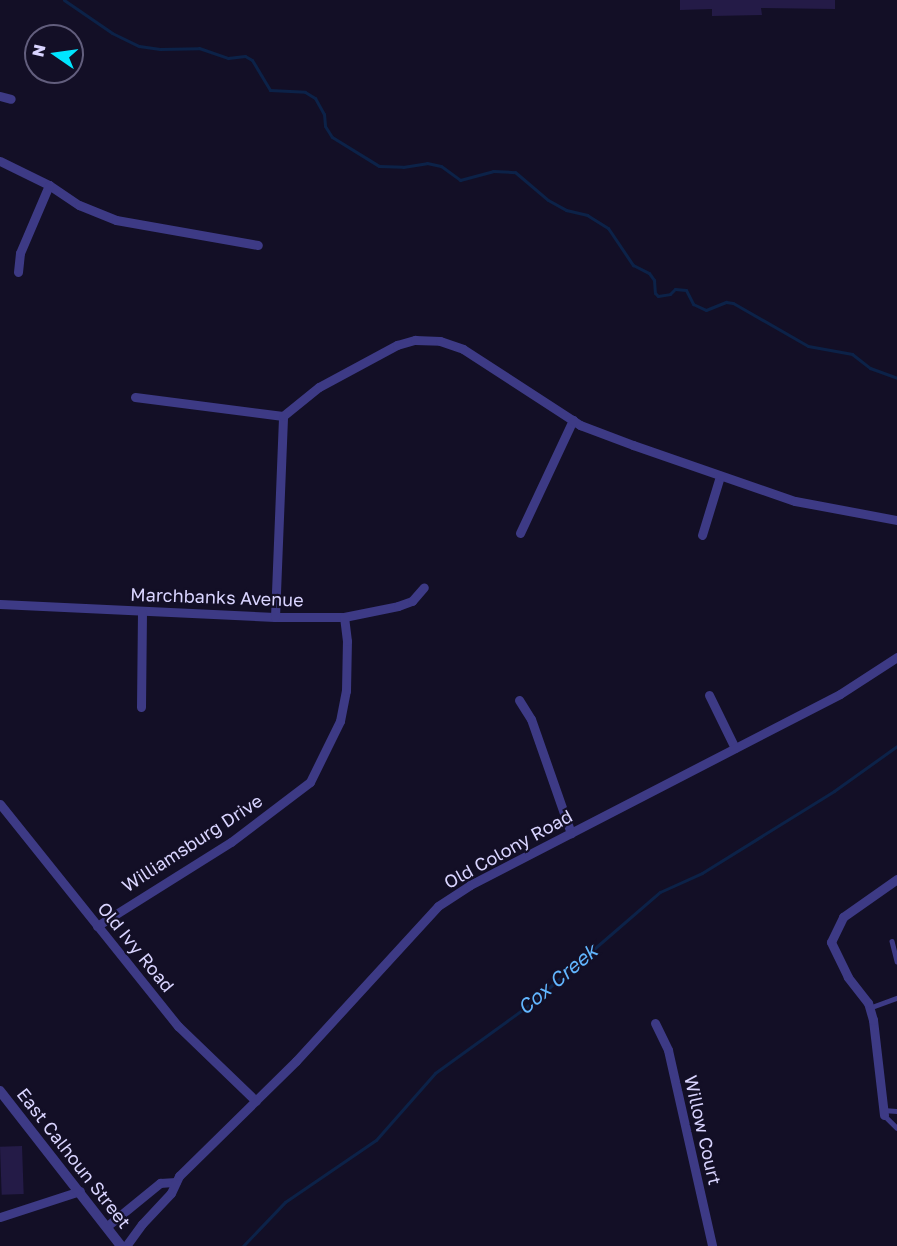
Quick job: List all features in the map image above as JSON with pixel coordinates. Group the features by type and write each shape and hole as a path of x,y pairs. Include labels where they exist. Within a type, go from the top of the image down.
{"street":[{"path":"0,96 11,99"},
{"path":"0,160 49,185 79,205 116,220 258,245"},
{"path":"18,272 20,253 49,185"},
{"path":"135,397 283,416 319,387 398,345 427,340 440,341 463,349 573,420 720,476 795,501 897,520"},
{"path":"274,617 283,416"},
{"path":"520,533 573,420"},
{"path":"702,535 720,476"},
{"name":"Marchbanks Avenue","path":"0,604 274,617 344,617 412,601 424,587"},
{"path":"141,707 142,612"},
{"name":"Williamsburg Drive","path":"97,926 231,842 310,782 340,721 344,701 347,641 344,617"},
{"name":"Old Colony Road","path":"126,1246 142,1224 171,1193 178,1176 296,1061 438,906 470,885 840,694 897,657"},
{"path":"709,695 735,748"},
{"path":"519,700 531,719 571,833"},
{"name":"Old Ivy Road","path":"0,804 178,1026 256,1101"},
{"path":"884,1112 869,1008 849,977 831,942 843,918 897,879"},
{"name":"Willow Court","path":"655,1023 668,1050 712,1246"},
{"name":"East Calhoun Street","path":"0,1091 121,1246"},
{"name":"Old Colony Road","path":"106,1227 160,1183 176,1182"},
{"path":"0,1217 80,1191"}],"lane":[{"path":"892,941 897,961"},
{"path":"869,1008 897,998"},
{"path":"884,1112 897,1111"},
{"path":"884,1112 897,1128"}],"building":[{"path":"680,0 835,0 835,9 761,8 762,15 712,16 712,9 680,10"},
{"path":"22,1146 24,1194 2,1195 0,1147"}],"waterway":[{"path":"64,0 112,33 139,46 160,49 199,48 228,58 245,56 252,60 270,90 305,92 315,98 324,114 325,126 332,137 379,166 403,167 427,163 441,166 460,180 493,171 515,172 548,200 566,210 587,215 608,228 633,265 649,273 654,280 655,293 658,296 670,294 675,289 686,290 693,304 706,310 726,302 733,303 808,346 852,354 870,368 897,378"},
{"name":"Cox Creek","path":"243,1246 285,1202 376,1140 435,1073 529,1005 660,892 702,873 834,791 897,746"}]}
